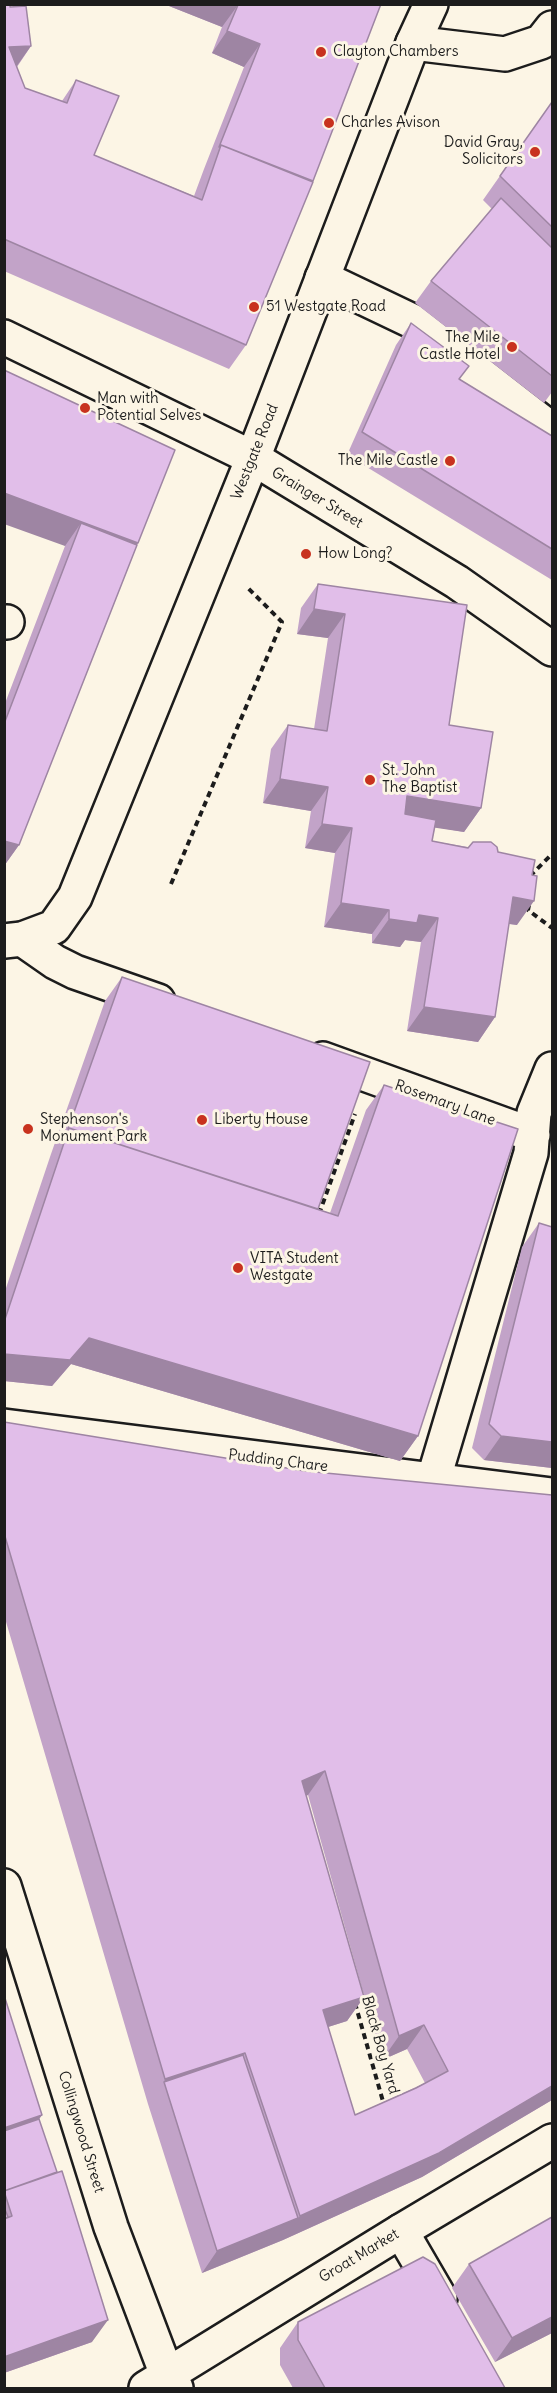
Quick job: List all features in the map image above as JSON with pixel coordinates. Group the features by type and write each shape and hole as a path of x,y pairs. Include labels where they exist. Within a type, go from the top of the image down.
{"street":[{"name":"Westgate Road","path":"13,940 54,927 75,897 253,458 413,43 431,4"},
{"path":"413,43 505,54 548,42"},
{"path":"322,278 412,321 552,430"},
{"name":"Grainger Street","path":"4,337 253,458 457,582 552,650"},
{"path":"13,940 75,972 190,1012"},
{"name":"Rosemary Lane","path":"291,1048 539,1149"},
{"path":"433,1481 539,1149 534,1113 552,1070"},
{"name":"Pudding Chare","path":"4,1426 552,1495"},
{"name":"Collingwood Street","path":"4,1886 163,2384"},
{"name":"Groat Market","path":"163,2384 401,2231 552,2141"},
{"path":"401,2231 452,2320"}],"path":[{"path":"171,884 282,622 214,553"},
{"path":"520,874 531,877 552,854"},
{"path":"529,899 528,910 552,927"},
{"path":"318,1215 358,1105"},
{"name":"Black Boy Yard","path":"353,1995 384,2107"}],"building":[{"path":"4,4 10,4 10,7 26,6 31,46 9,47 25,88 67,103 76,80 119,96 94,155 202,200 221,145 313,182 246,345 4,239"},
{"path":"235,4 381,4 313,181 221,145 219,147 260,44 227,31 238,5"},
{"path":"552,102 552,227 500,176"},
{"name":"The Mile Castle Hotel","path":"501,198 552,248 552,376 431,281"},
{"name":"The Mile Castle","path":"411,323 469,366 459,379 552,436 552,549 362,432"},
{"path":"4,370 175,450 138,543 4,493"},
{"path":"81,523 137,545 19,845 4,841 4,724"},
{"path":"318,584 467,605 449,725 493,732 481,808 407,796 405,814 436,820 432,841 468,848 473,842 491,842 497,847 498,852 535,860 532,875 537,876 534,901 513,897 495,1017 424,1007 438,918 419,915 417,923 389,919 389,910 341,903 352,828 322,824 328,787 280,779 288,725 327,731 345,614 314,609"},
{"name":"Liberty House","path":"122,977 370,1062 318,1209 68,1129"},
{"name":"VITA Student Westgate","path":"384,1085 518,1129 418,1436 89,1338 70,1360 4,1354 4,1322 69,1128 338,1216"},
{"path":"539,1223 552,1227 552,1442 501,1436 489,1424"},
{"path":"4,1422 305,1471 552,1495 552,2086 439,2153 300,2216 245,2053 165,2079 4,1533","holes":["325,1771 399,2036 424,2025 448,2071 355,2115 323,2010 364,1997 302,1781"]},
{"path":"4,1995 42,2115 4,2128"},
{"path":"243,2055 298,2218 217,2251 164,2082"},
{"path":"39,2119 57,2172 4,2191 4,2131"},
{"path":"62,2171 108,2320 4,2357 4,2219 12,2216 4,2191"},
{"path":"4,2207 8,2217 4,2219"},
{"path":"552,2217 552,2317 512,2338 469,2264"},
{"path":"423,2257 435,2264 505,2388 325,2388 298,2340 298,2322"}],"place":[{"name":"Clayton Chambers","path":"321,52"},
{"name":"Charles Avison","path":"329,123"},
{"name":"David Gray, Solicitors","path":"535,152"},
{"name":"51 Westgate Road","path":"254,307"},
{"name":"The Mile Castle Hotel","path":"512,347"},
{"name":"Man with Potential Selves","path":"85,408"},
{"name":"The Mile Castle","path":"450,461"},
{"name":"How Long?","path":"306,554"},
{"name":"St. John The Baptist","path":"370,780"},
{"name":"Liberty House","path":"202,1120"},
{"name":"Stephenson's Monument Park","path":"28,1129"},
{"name":"VITA Student Westgate","path":"238,1268"}]}
